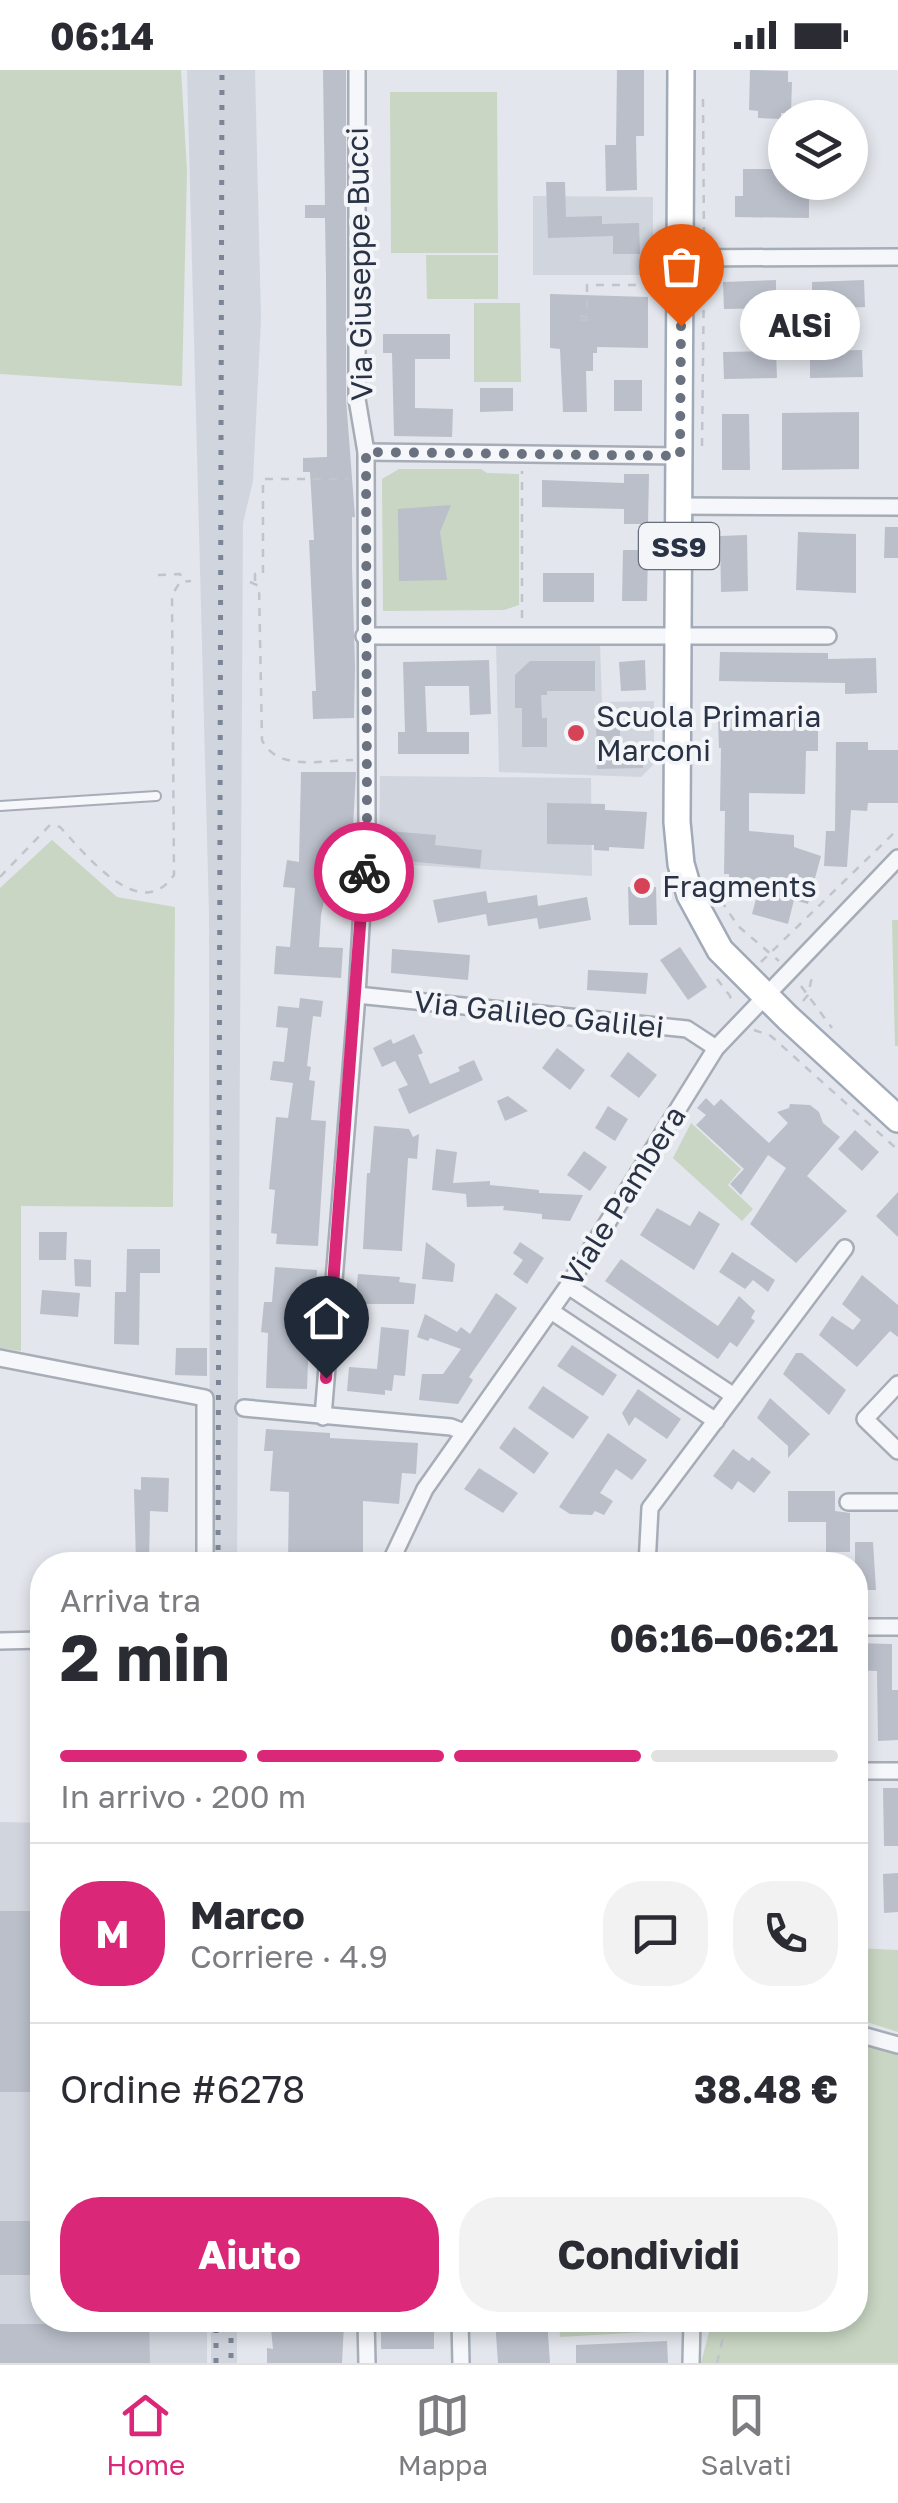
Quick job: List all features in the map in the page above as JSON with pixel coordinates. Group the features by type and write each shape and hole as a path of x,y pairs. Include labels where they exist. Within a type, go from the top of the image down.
{"main road":[{"name":"SS9","path":"681,70 677,634 677,822 681,864 690,895 720,950 898,1119"}],"street":[{"name":"Via Giuseppe Bucci","path":"323,1417 367,822 366,452 357,399 357,70"},
{"path":"682,258 898,257"},
{"path":"366,452 680,456"},
{"path":"680,506 898,507"},
{"path":"364,636 828,636"},
{"name":"Viale Pambera","path":"394,1552 425,1489 568,1286 716,1048 898,858"},
{"name":"Via Galileo Galilei","path":"357,995 687,1030 716,1048"},
{"path":"648,1552 650,1508 845,1248"},
{"path":"568,1286 734,1396"},
{"path":"552,1310 716,1420"},
{"path":"0,1358 205,1398 204,1552"},
{"path":"898,1384 864,1419 898,1451"},
{"path":"244,1408 451,1427 464,1432"},
{"path":"848,1502 898,1502"},
{"path":"868,1627 898,1626"},
{"path":"0,1641 30,1640"},
{"path":"868,1771 898,1771"},
{"path":"868,2035 898,2045"},
{"path":"366,2332 367,2363"},
{"path":"460,2332 461,2363"},
{"path":"691,2363 692,2332"}],"lane":[{"path":"0,806 156,796"}],"path":[{"path":"579,319 587,317 589,284 664,285"},
{"path":"522,467 522,635"},
{"path":"366,479 263,479 263,574 255,574 252,583 258,586 262,740 267,750 282,760 367,760"},
{"path":"158,574 180,574 183,582"},
{"path":"0,877 50,825 60,826 110,879 126,888 142,892 170,882 174,875 172,595 176,586 191,581"},
{"path":"770,952 898,829"},
{"path":"808,995 836,1031"},
{"path":"772,1036 898,1150"},
{"path":"717,2363 724,2332"}],"shaded area":[{"path":"187,70 255,70 261,319 253,481 243,523 237,1552 210,1552 209,914"},
{"path":"533,196 653,197 653,275 533,275"},
{"name":"Scuola Primaria Marconi","path":"496,642 600,645 602,702 654,701 654,764 641,777 499,772"},
{"path":"380,776 591,778 592,876 379,863"},
{"path":"0,1822 30,1823 30,2332 207,2332 207,2363 0,2363"},
{"path":"211,2332 237,2332 237,2363 211,2363"}],"green space":[{"path":"0,70 181,70 187,170 182,386 0,374"},
{"path":"390,92 497,92 498,253 391,253"},
{"path":"426,255 498,255 498,299 427,299"},
{"path":"474,303 520,303 521,382 474,382"},
{"path":"399,469 481,469 487,473 519,474 519,605 504,610 383,611 382,479"},
{"path":"52,840 117,897 175,907 173,1207 21,1206 21,1351 0,1348 0,888"},
{"path":"892,920 898,920 898,1046 895,1046"},
{"path":"691,1123 741,1169 728,1185 753,1209 742,1221 673,1158"},
{"path":"868,1949 898,1950 898,2032 868,2022"},
{"path":"868,2041 898,2051 898,2363 701,2363 709,2332 868,2332"},
{"path":"560,2332 647,2332 560,2337"}],"building":[{"path":"323,70 346,70 346,399 355,517 355,667 354,718 313,719 312,691 316,691 309,540 314,540 310,472 303,472 303,458 327,457 326,276 325,218 305,218 305,205 325,205"},
{"path":"617,70 644,70 644,136 636,136 637,190 606,191 605,145 616,145"},
{"path":"750,70 788,71 791,100 768,100 768,118 758,118 758,111 749,110"},
{"path":"743,169 768,169 768,200 809,200 809,218 735,217 735,196 743,196"},
{"path":"546,182 565,182 566,217 602,216 602,224 639,223 640,254 613,254 613,236 548,238"},
{"path":"776,280 776,308 724,309 723,282"},
{"path":"864,280 865,307 812,309 812,282"},
{"path":"550,294 648,297 648,348 597,347 593,371 586,371 587,412 563,412 560,349 550,348"},
{"path":"383,334 450,334 450,359 415,359 415,408 453,409 452,437 394,436 392,353 383,353"},
{"path":"862,350 863,377 810,378 810,351"},
{"path":"776,351 777,378 724,379 723,352"},
{"path":"614,380 642,380 642,411 614,411"},
{"path":"480,388 513,388 513,411 480,412"},
{"path":"859,412 859,469 782,470 782,413"},
{"path":"722,414 749,414 750,470 722,470"},
{"path":"624,474 649,474 648,524 624,524 624,509 542,507 542,480 624,483"},
{"path":"451,505 440,532 447,580 399,581 398,509"},
{"path":"885,527 898,527 898,558 884,558"},
{"path":"798,532 856,534 856,593 796,590"},
{"path":"747,535 748,591 721,592 720,536"},
{"path":"623,550 648,550 647,601 622,601"},
{"path":"543,573 594,573 594,602 543,602"},
{"path":"720,652 828,653 828,659 876,658 877,693 845,694 845,683 719,681"},
{"path":"489,660 491,714 470,715 469,686 425,686 427,732 469,732 469,754 398,754 398,732 405,732 403,662"},
{"path":"645,660 646,690 621,691 619,662"},
{"path":"530,661 595,661 595,691 547,691 547,695 541,695 542,718 547,718 547,747 522,747 522,708 515,708 515,675"},
{"path":"620,716 620,749 643,748 643,768 597,769 596,717"},
{"path":"718,719 818,719 818,751 806,751 805,794 749,793 749,831 794,835 794,847 821,856 808,904 794,900 788,924 752,914 759,888 729,888 729,874 724,874 725,811 720,811"},
{"path":"836,742 868,742 868,750 898,750 898,803 868,803 867,811 851,810 847,867 824,866 826,831 835,831"},
{"path":"301,772 356,772 349,900 325,897 321,915 319,947 343,948 341,978 274,974 276,946 290,947 295,888 283,887 287,860 299,862"},
{"path":"547,803 605,804 605,810 647,812 644,849 609,847 609,851 594,850 594,845 547,844"},
{"path":"389,831 436,835 435,845 482,850 480,868 386,859"},
{"path":"628,887 656,887 657,925 629,925"},
{"path":"486,891 488,903 537,895 538,906 587,897 591,920 539,929 537,918 488,926 486,914 438,923 433,900"},
{"path":"680,947 707,987 688,1000 660,960"},
{"path":"392,949 470,955 468,980 391,973"},
{"path":"588,970 648,973 646,994 587,990"},
{"path":"300,998 323,1001 321,1017 313,1016 307,1066 311,1067 309,1080 315,1081 311,1120 326,1121 318,1246 276,1244 277,1234 271,1233 275,1190 269,1189 276,1117 288,1118 293,1083 270,1080 273,1061 284,1062 288,1028 276,1027 278,1006 299,1008"},
{"path":"414,1034 430,1084 474,1060 483,1080 409,1114 398,1089 408,1085 395,1061 382,1067 373,1048"},
{"path":"557,1048 585,1070 570,1090 542,1068"},
{"path":"628,1052 657,1075 639,1098 610,1076"},
{"path":"508,1096 528,1111 505,1121 497,1101"},
{"path":"706,1098 714,1106 721,1099 769,1143 788,1123 777,1112 790,1104 810,1105 840,1137 807,1176 847,1211 796,1263 750,1224 786,1168 768,1155 741,1195 730,1184 744,1169 696,1125 706,1115 697,1108"},
{"path":"608,1106 628,1119 615,1141 595,1128"},
{"path":"374,1126 409,1129 413,1137 419,1134 417,1159 408,1158 402,1251 363,1249"},
{"path":"855,1130 879,1152 862,1171 838,1149"},
{"path":"436,1149 457,1152 453,1183 490,1181 490,1185 539,1193 583,1195 570,1221 542,1219 542,1214 503,1210 504,1206 467,1207 466,1194 432,1190"},
{"path":"584,1151 607,1167 590,1191 567,1175"},
{"path":"898,1192 898,1237 876,1216"},
{"path":"657,1208 690,1226 699,1211 720,1224 694,1270 640,1235"},
{"path":"39,1232 67,1232 66,1260 39,1260"},
{"path":"426,1242 455,1264 453,1282 422,1279"},
{"path":"520,1242 544,1258 527,1284 513,1274 523,1260 513,1253"},
{"path":"127,1249 160,1249 160,1273 140,1273 139,1345 114,1344 115,1292 126,1292"},
{"path":"732,1252 775,1280 768,1292 753,1280 745,1289 719,1272"},
{"path":"74,1259 91,1260 91,1287 75,1286"},
{"path":"621,1259 718,1326 739,1296 755,1311 751,1318 755,1321 737,1347 730,1342 718,1359 605,1281"},
{"path":"275,1267 317,1270 307,1389 266,1388 268,1333 261,1332 264,1302 272,1302"},
{"path":"358,1274 400,1277 399,1282 416,1284 414,1304 355,1304"},
{"path":"862,1275 898,1305 898,1337 890,1331 857,1367 819,1335 832,1316 853,1330 861,1320 842,1304"},
{"path":"42,1290 80,1293 78,1317 40,1314"},
{"path":"496,1293 517,1308 469,1377 473,1380 458,1404 419,1400 422,1374 443,1374 461,1349 417,1337 425,1314 457,1332 461,1327 470,1334"},
{"path":"381,1327 409,1330 405,1376 394,1375 392,1391 385,1390 385,1395 347,1391 349,1367 377,1369"},
{"path":"572,1345 617,1375 603,1396 557,1366"},
{"path":"176,1348 207,1348 207,1376 175,1375"},
{"path":"796,1353 802,1353 846,1390 829,1415 783,1374"},
{"path":"543,1386 589,1417 573,1439 528,1408"},
{"path":"638,1389 681,1419 667,1439 635,1417 629,1426 622,1413"},
{"path":"770,1398 810,1434 788,1458 788,1446 757,1418"},
{"path":"514,1427 549,1453 534,1474 499,1448"},
{"path":"266,1429 330,1433 330,1438 418,1443 416,1474 402,1473 399,1504 363,1501 363,1552 288,1552 289,1492 270,1491 273,1451 264,1451"},
{"path":"608,1433 647,1460 632,1480 616,1469 600,1493 613,1501 604,1515 595,1511 592,1515 570,1514 559,1507"},
{"path":"733,1449 771,1472 754,1493 738,1481 732,1490 713,1476"},
{"path":"479,1468 518,1493 503,1513 464,1489"},
{"path":"141,1477 169,1478 168,1512 150,1511 149,1552 136,1552 134,1489 141,1490"},
{"path":"788,1491 835,1491 835,1511 850,1513 850,1552 826,1552 826,1522 788,1522"},
{"path":"855,1542 873,1542 876,1590 868,1590 868,1552 855,1552"},
{"path":"868,1643 892,1644 892,1690 898,1690 898,1740 878,1741 877,1671 868,1671"},
{"path":"883,1788 898,1788 898,1846 884,1846"},
{"path":"898,1873 898,1912 884,1913 883,1874"},
{"path":"0,1911 30,1911 30,2092 0,2092"},
{"path":"0,2221 30,2221 30,2275 0,2275"},
{"path":"0,2324 30,2324 30,2332 149,2332 150,2363 0,2363"},
{"path":"271,2332 344,2332 342,2363 267,2363 267,2348 273,2349"},
{"path":"381,2332 434,2332 434,2349 381,2349"},
{"path":"496,2332 548,2332 550,2363 498,2363"},
{"path":"667,2341 668,2363 576,2363 576,2345"}],"railway":[{"path":"218,1552 222,70"},
{"path":"216,2332 216,2363"},
{"path":"231,2332 231,2363"}],"way so far":[{"path":"364,872 366,452 680,456 681,326"}],"place":[{"name":"AlSi","path":"681,326"},
{"name":"Scuola Primaria Marconi","path":"576,733"},
{"name":"Fragments","path":"642,886"}],"route":[{"path":"326,1378 364,872"}]}
